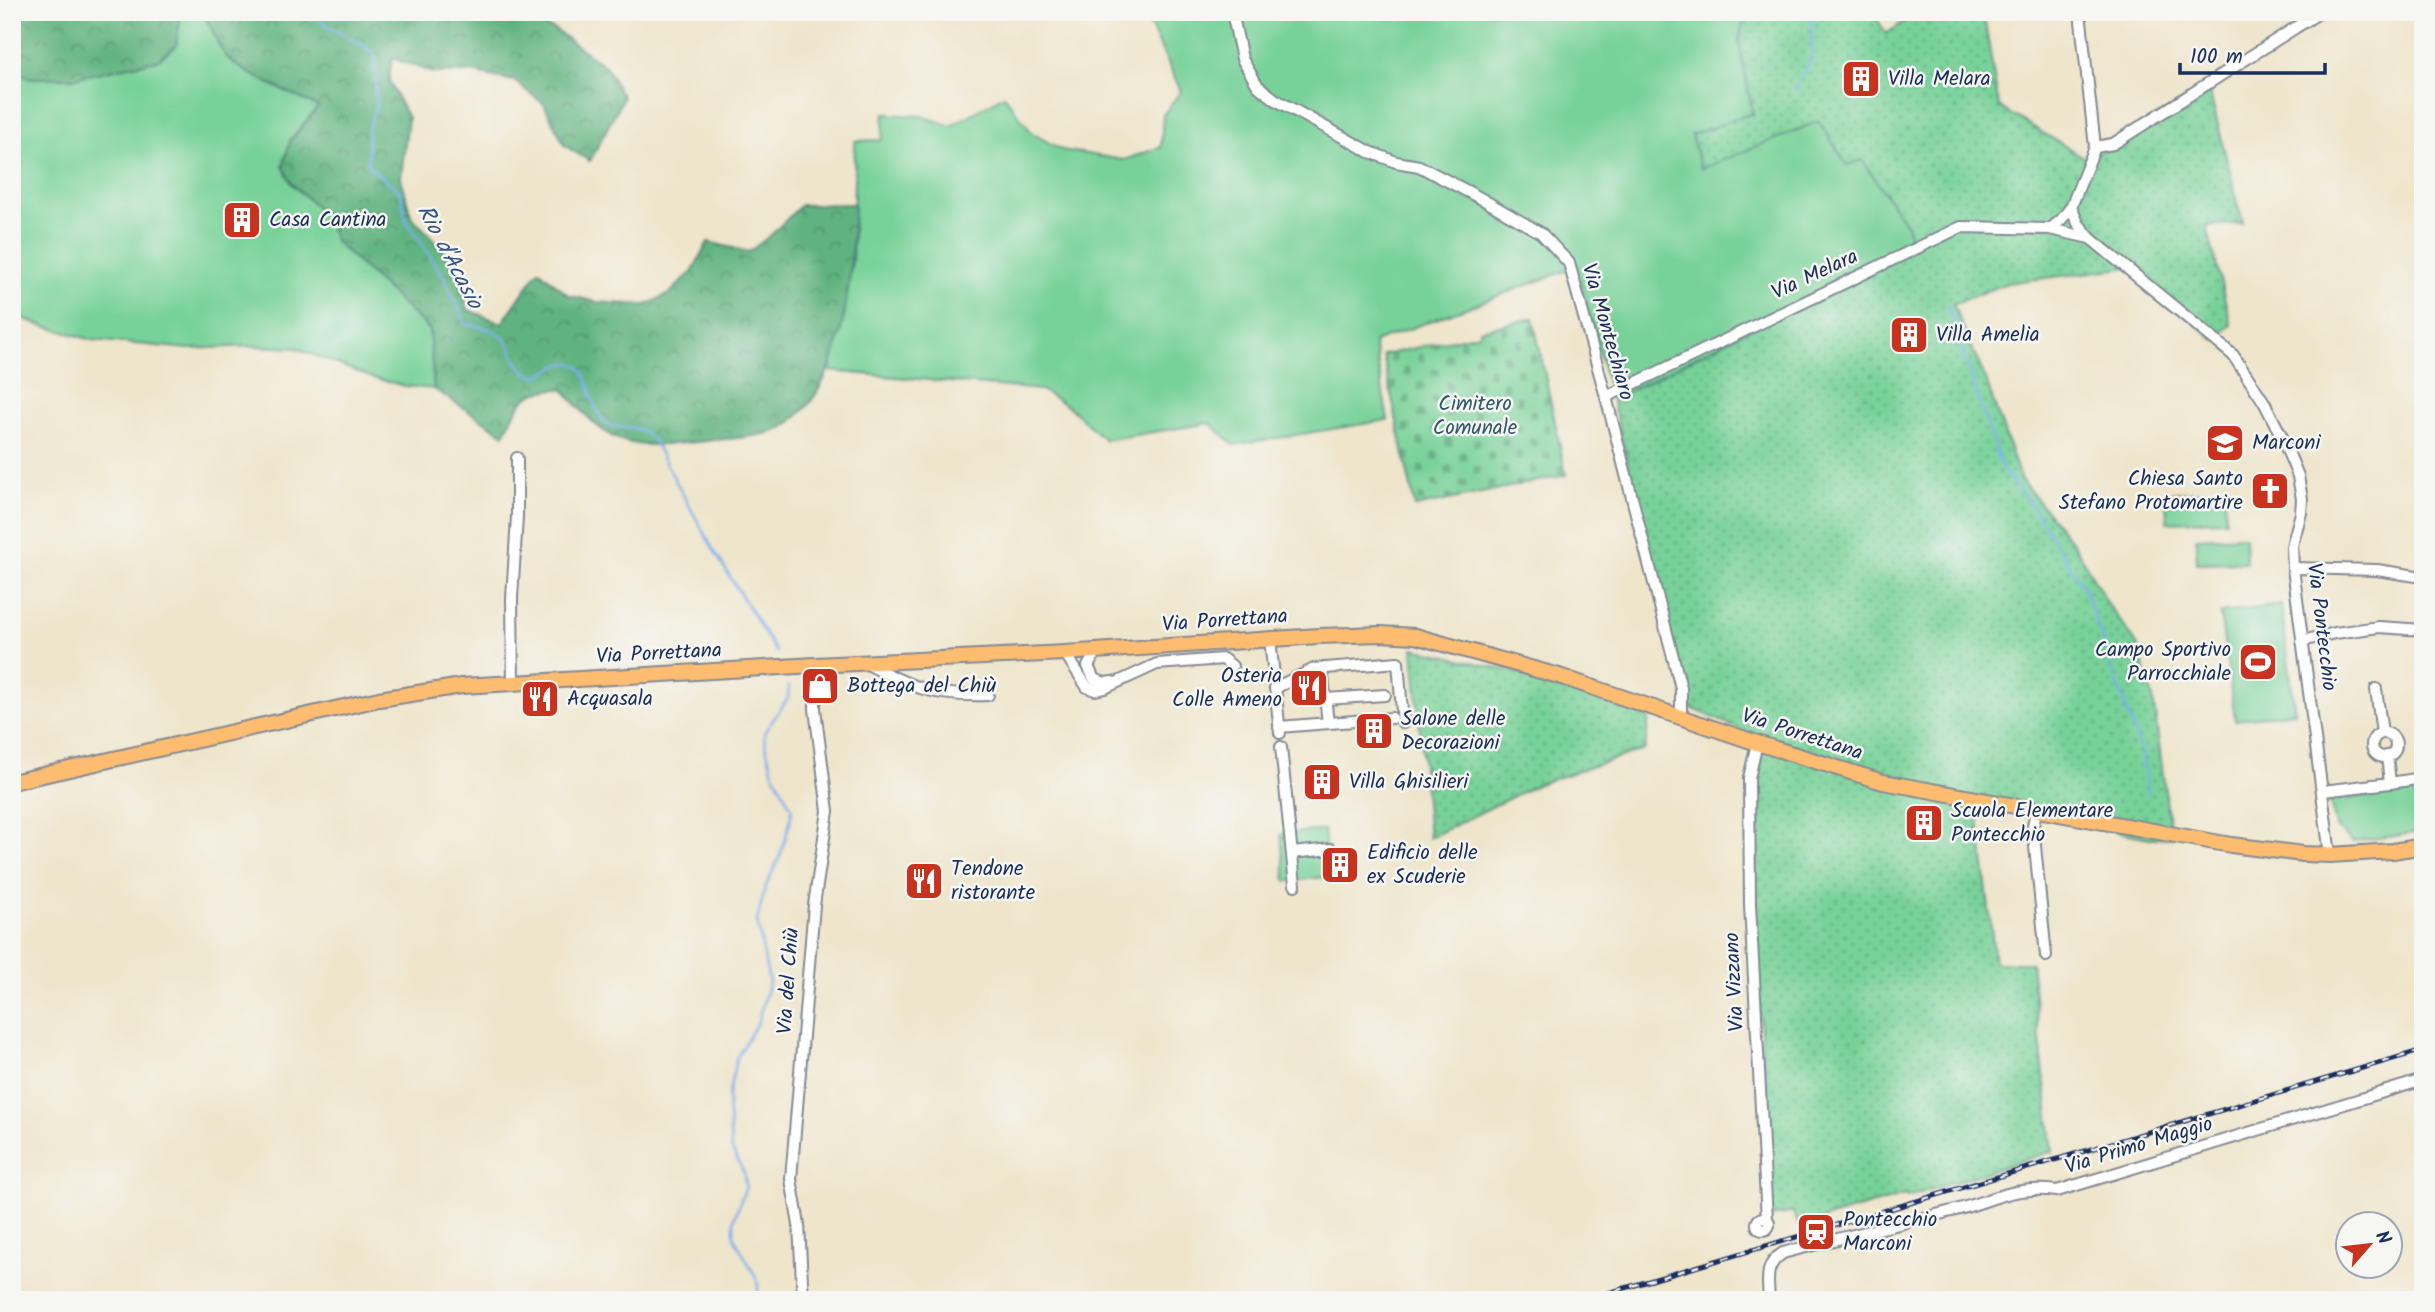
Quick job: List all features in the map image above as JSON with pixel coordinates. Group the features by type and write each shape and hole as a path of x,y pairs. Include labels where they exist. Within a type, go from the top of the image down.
{"main road":[{"name":"Via Porrettana","path":"12,782 379,699 462,687 1344,635 1415,636 1559,676 1757,743 1883,782 2231,845 2303,854 2330,855 2423,846"}],"street":[{"name":"Via Montechiaro","path":"1232,12 1242,59 1258,86 1276,100 1370,152 1396,162 1419,166 1482,199 1541,233 1569,263 1681,688 1681,716"},
{"path":"2050,229 2071,207 2095,148 2080,12"},
{"path":"2095,148 2113,144 2320,12"},
{"path":"2071,207 2078,223 2090,238"},
{"name":"Via Melara","path":"1606,397 1961,227 2050,229 2090,238"},
{"name":"Via Pontecchio","path":"2090,238 2233,355 2264,402 2298,476 2302,499 2292,546 2293,568 2330,855"},
{"path":"513,684 512,598 517,529 517,458"},
{"path":"2293,568 2377,570 2423,577"},
{"path":"2302,641 2334,632 2379,627 2423,630"},
{"path":"1270,639 1275,688 1280,730 1328,723 1399,719 1398,662 1314,669 1275,688"},
{"path":"1091,651 1088,666 1094,679 1105,683 1122,681"},
{"path":"1065,653 1087,687 1095,690 1122,681 1157,664 1223,659 1232,666"},
{"path":"866,663 918,689 945,694 988,695"},
{"name":"Via del Chiù","path":"803,1300 799,1225 791,1179 814,905 828,811 815,709 815,665"},
{"path":"1322,668 1328,723"},
{"path":"2376,689 2382,733 2374,740 2374,750 2377,754 2387,756 2390,783"},
{"path":"1326,699 1385,695"},
{"name":"Via Vizzano","path":"1757,743 1749,778 1750,905 1765,1214"},
{"path":"1281,747 1295,885"},
{"path":"2323,791 2423,778"},
{"path":"2036,811 2033,826 2046,956"},
{"path":"1292,853 1331,849"},
{"name":"Via Primo Maggio","path":"1769,1300 1768,1273 1773,1259 1783,1253 1958,1210 2033,1187 2057,1191 2423,1080"}],"green space":[{"path":"12,12 181,12 176,46 157,60 74,78 31,78 12,72"},
{"path":"181,12 201,12 222,51 233,62 318,107 290,140 291,183 327,217 335,241 429,329 434,389 405,386 373,378 296,348 252,346 189,349 92,340 12,314 12,72 31,78 157,60 176,46"},
{"path":"201,12 508,12 555,30 606,67 623,98 590,161 565,146 544,104 514,81 471,72 434,73 392,58 389,81 408,118 401,178 411,216 455,262 468,310 502,323 539,270 568,295 596,302 646,305 669,294 692,272 708,242 749,252 801,205 854,204 851,259 843,320 836,349 812,400 788,424 768,433 652,445 620,440 594,422 563,389 549,390 525,399 504,434 434,389 429,329 335,241 327,217 291,183 283,166 290,141 318,107 233,62 222,51"},
{"path":"1144,12 1760,12 1744,18 1739,42 1753,113 1691,135 1701,168 1819,121 1847,164 1862,160 1908,227 1911,247 1612,400 1576,267 1374,342 1388,420 1234,445 1210,423 1105,440 1069,407 1041,390 830,371 842,322 852,261 855,141 882,140 884,114 922,116 951,126 1004,95 1032,133 1062,150 1124,160 1161,147 1163,115 1181,91"},
{"path":"1760,12 1873,12 1886,34 1918,12 1978,12 1985,23 1999,107 2087,159 2208,86 2243,223 2207,226 2231,325 2215,340 2131,267 2007,283 1953,304 1985,378 2021,480 2075,546 2109,606 2137,644 2153,698 2171,838 2149,838 1977,803 1995,963 2031,963 2053,1151 1907,1197 1905,1195 1799,1226 1793,1212 1771,1217 1756,943 1755,788 1762,739 1687,706 1612,400 1911,246 1908,227 1862,160 1847,165 1819,121 1701,169 1691,135 1753,113 1739,42 1744,18"},
{"name":"Cimitero Comunale","path":"1533,318 1566,475 1415,507 1383,355 1479,334 1480,330"},
{"path":"2225,491 2226,520 2167,522 2166,493"},
{"path":"2245,536 2246,562 2197,563 2196,538"},
{"name":"Campo Sportivo Parrocchiale","path":"2281,605 2295,712 2235,720 2220,613"},
{"path":"1413,648 1557,682 1649,717 1645,749 1538,784 1429,838"},
{"path":"2423,791 2423,832 2353,842 2337,829 2330,803 2335,800"},
{"path":"1324,830 1328,877 1286,881 1281,834"}],"waterway":[{"name":"Rio d'Acasio","path":"309,12 375,54 376,105 368,131 368,166 401,192 406,220 444,277 466,324 498,333 509,345 518,364 529,374 539,376 558,365 572,363 580,367 599,414 607,424 639,430 653,440 713,549 776,652"},
{"path":"1796,89 1812,57 1811,12"},
{"path":"1948,306 2001,467 2035,510 2085,590 2142,754 2148,793"},
{"name":"Rio d'Acasio","path":"758,1300 758,1281 734,1237 734,1219 746,1186 744,1173 731,1148 728,1097 736,1059 758,1021 769,982 757,921 765,888 780,856 792,809 773,772 764,733 788,698 789,686"}],"railway":[{"path":"1585,1300 2423,1050"}],"place":[{"name":"Villa Melara","path":"1861,79"},
{"name":"Casa Cantina","path":"242,220"},
{"name":"Villa Amelia","path":"1909,335"},
{"name":"Marconi","path":"2225,443"},
{"name":"Chiesa Santo Stefano Protomartire","path":"2270,491"},
{"name":"Campo Sportivo Parrocchiale","path":"2258,662"},
{"name":"Bottega del Chiù","path":"820,686"},
{"name":"Osteria Colle Ameno","path":"1309,688"},
{"name":"Acquasala","path":"540,699"},
{"name":"Salone delle Decorazioni","path":"1374,731"},
{"name":"Villa Ghisilieri","path":"1322,782"},
{"name":"Scuola Elementare Pontecchio","path":"1924,823"},
{"name":"Edificio delle ex Scuderie","path":"1340,865"},
{"name":"Tendone ristorante","path":"924,881"},
{"name":"Pontecchio Marconi","path":"1816,1232"}]}
